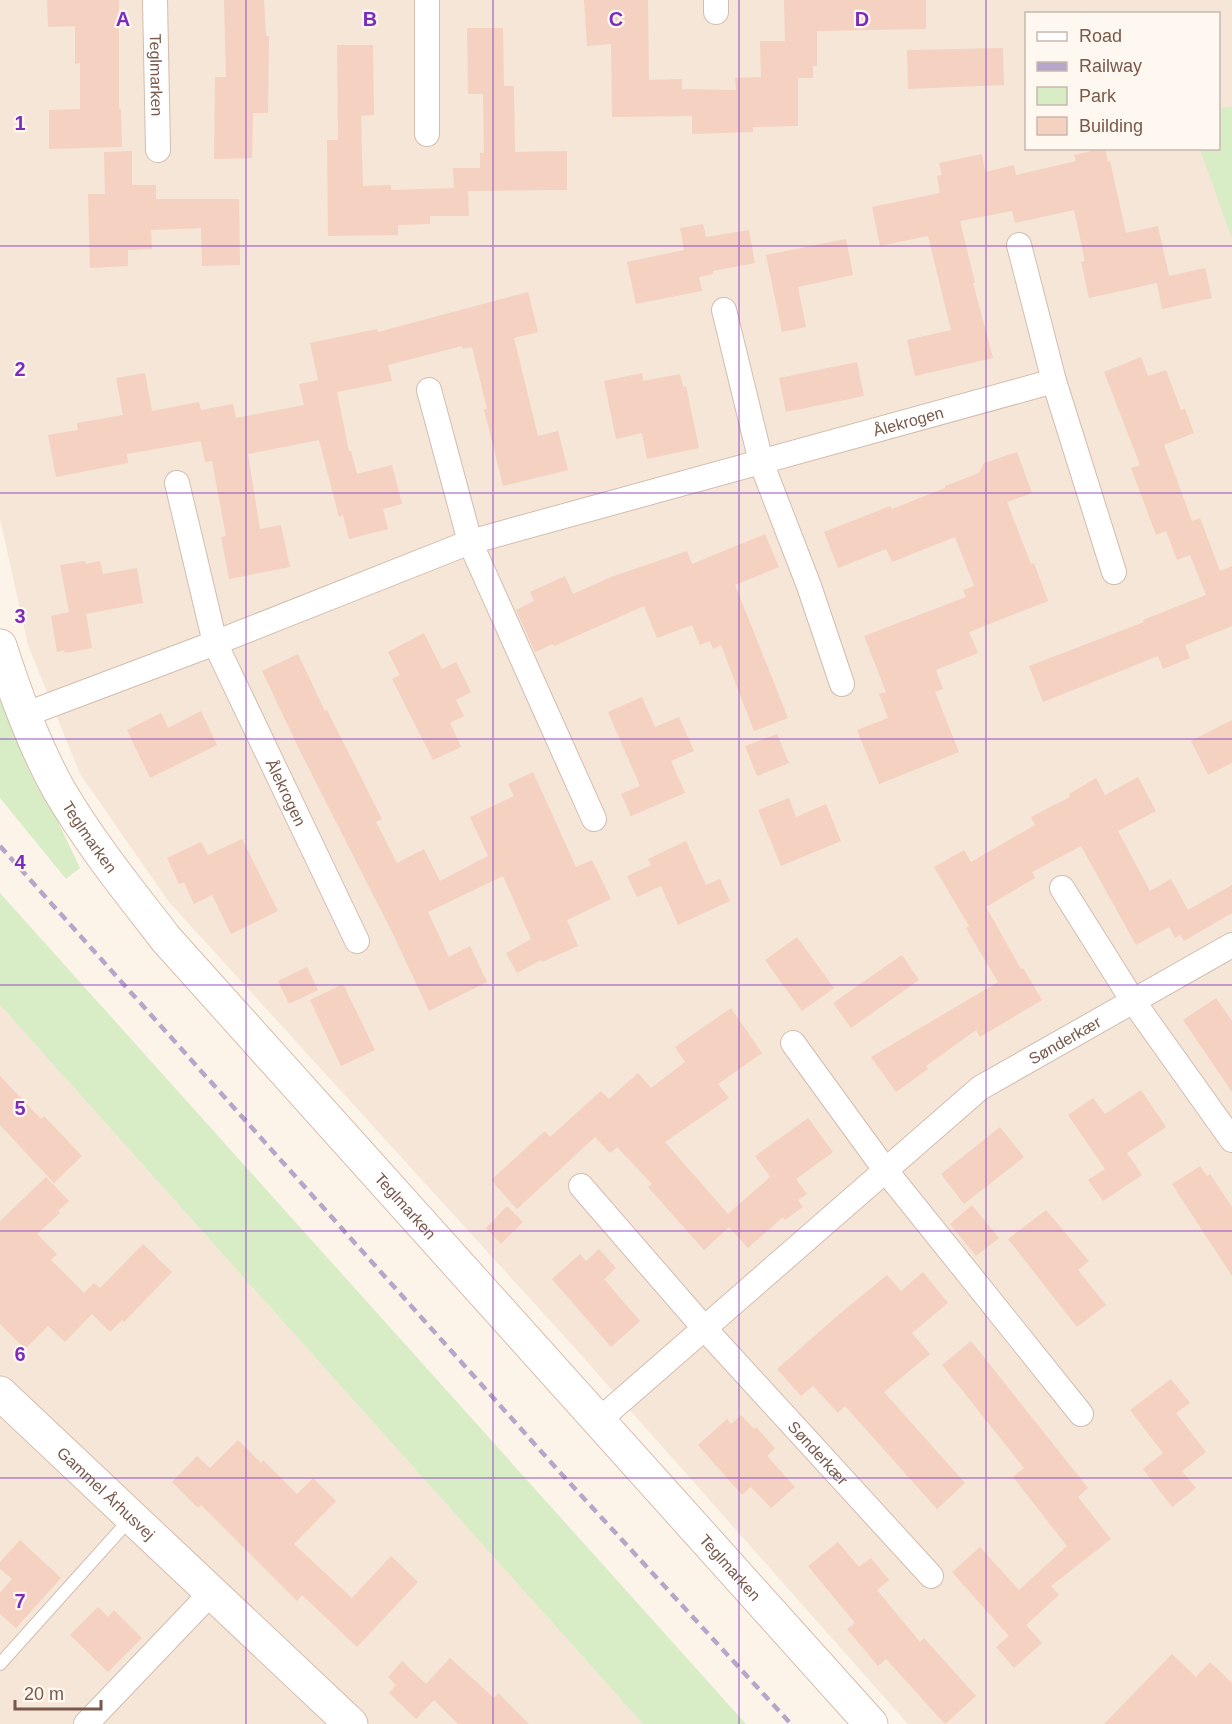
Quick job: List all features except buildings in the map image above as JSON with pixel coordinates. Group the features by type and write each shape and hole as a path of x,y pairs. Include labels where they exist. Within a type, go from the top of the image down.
{"street":[{"name":"Teglmarken","path":"155,0 158,150"},
{"path":"427,0 427,134"},
{"path":"1019,245 1054,381 1114,572"},
{"path":"724,310 761,462 809,586 842,684"},
{"name":"Ålekrogen","path":"24,715 215,643 470,542 1054,381"},
{"path":"429,390 470,542 594,819"},
{"name":"Ålekrogen","path":"177,483 215,643 357,941"},
{"name":"Teglmarken","path":"0,646 24,715 59,789 109,865 166,939 871,1724"},
{"path":"1062,888 1133,1001 1232,1140"},
{"name":"Sønderkær","path":"598,1421 980,1088 1232,945"},
{"path":"793,1043 886,1171 1081,1414"},
{"name":"Sønderkær","path":"581,1186 705,1329 931,1576"},
{"name":"Gammel Århusvej","path":"0,1393 351,1724"},
{"path":"86,1724 211,1593"}],"lane":[{"path":"0,1665 131,1517"}],"shaded area":[{"path":"0,0 1232,0 1232,1724 908,1724 574,1347 169,902 80,774 28,645 0,519"},
{"path":"0,1005 643,1724 0,1724"}],"green space":[{"path":"1232,106 1232,239 1200,150 1220,150 1220,109"},
{"path":"0,700 80,868 66,879 0,798"},
{"path":"0,893 746,1724 643,1724 0,1005"}],"railway":[{"path":"0,846 556,1468 791,1724"}]}
